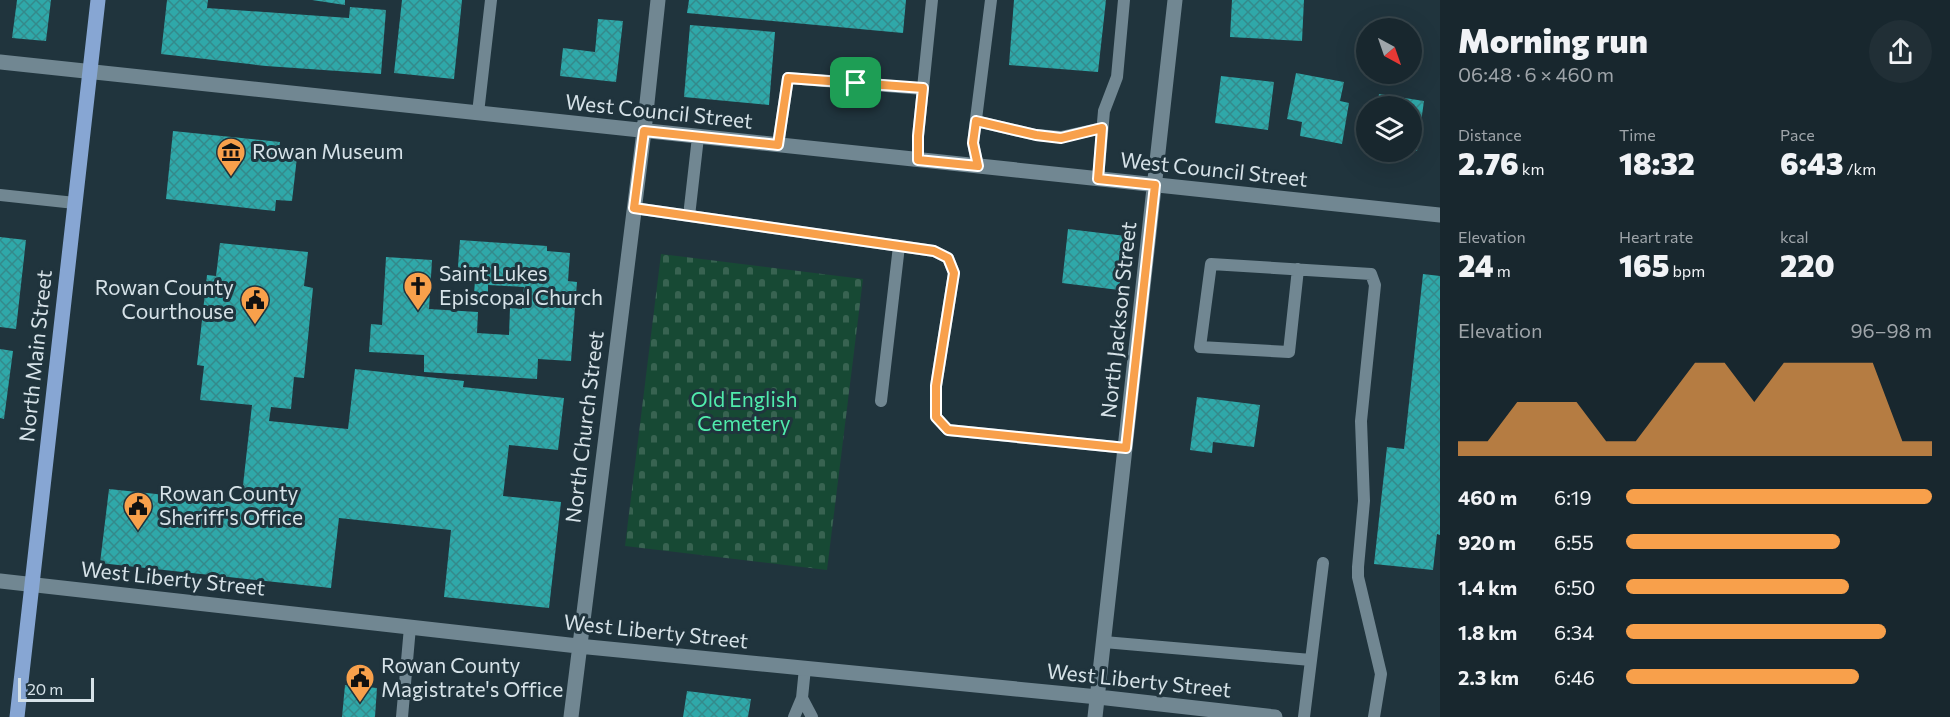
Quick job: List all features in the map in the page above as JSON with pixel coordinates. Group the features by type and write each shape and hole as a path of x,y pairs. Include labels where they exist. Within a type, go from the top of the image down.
{"main road":[{"name":"North Main Street","path":"17,717 98,0"}],"street":[{"name":"North Church Street","path":"571,717 578,646 644,131 658,0"},
{"name":"North Jackson Street","path":"1095,717 1175,0"},
{"name":"West Council Street","path":"0,62 1440,214"},
{"name":"West Liberty Street","path":"0,581 578,646 1098,697 1275,717"}],"lane":[{"path":"478,113 491,0"},
{"path":"918,160 918,136 932,0"},
{"path":"978,166 973,143 991,0"},
{"path":"1098,179 1104,111 1117,77 1124,0"},
{"path":"778,145 788,78 923,88"},
{"path":"976,121 1036,135 1061,138 1102,128"},
{"path":"689,216 698,137"},
{"path":"0,195 75,203"},
{"path":"634,208 934,251 948,258 954,273 936,386 936,417 948,430 1126,448"},
{"path":"881,401 899,246"},
{"path":"1298,269 1288,352 1200,347 1211,264 1298,269 1371,274 1375,285 1361,421 1364,501 1358,578 1381,674 1374,717"},
{"path":"1304,717 1323,563"},
{"path":"402,717 410,627"},
{"path":"1104,642 1311,660"},
{"path":"794,717 802,698 805,668"},
{"path":"802,698 812,717"}],"green space":[{"name":"Old English Cemetery","path":"661,254 863,279 827,570 625,546"}],"building":[{"path":"17,0 51,0 46,41 12,38"},
{"path":"167,0 208,0 207,8 349,18 350,7 386,10 381,74 266,66 161,54"},
{"path":"312,0 345,0 345,5"},
{"path":"402,0 462,0 454,79 394,73"},
{"path":"689,0 906,0 903,33 687,13"},
{"path":"1014,0 1106,0 1098,72 1009,65"},
{"path":"1232,0 1304,0 1302,41 1230,37"},
{"path":"598,19 623,21 616,82 560,76 563,48 595,52"},
{"path":"690,25 775,32 769,105 684,97"},
{"path":"1296,73 1344,82 1340,101 1349,103 1342,144 1300,136 1302,122 1287,119"},
{"path":"1221,76 1274,82 1268,130 1215,123"},
{"name":"Rowan Museum","path":"173,131 280,142 278,155 297,157 292,201 276,200 275,211 166,199"},
{"path":"1068,229 1126,236 1119,290 1062,283"},
{"path":"0,237 26,240 16,329 0,327"},
{"name":"Saint Lukes Episcopal Church","path":"460,240 547,246 547,251 570,253 568,281 577,282 571,361 538,359 537,379 424,372 424,355 369,352 371,324 382,325 386,257 432,260 429,309 478,312 477,333 509,335 510,308 522,309 524,287 488,285 488,295 474,294 475,281 457,279"},
{"path":"220,243 308,252 304,286 313,288 304,378 294,377 291,409 271,407 269,421 348,429 355,369 464,381 463,387 564,398 558,450 509,445 503,496 561,502 549,608 444,597 451,530 339,518 331,588 100,563 109,489 241,503 252,405 200,400 204,366 197,365 207,275 216,276"},
{"path":"1423,274 1440,276 1440,535 1437,534 1433,570 1374,564 1387,447 1404,449"},
{"path":"0,349 13,351 4,419 0,418"},
{"path":"1197,397 1260,405 1254,447 1213,442 1212,453 1190,450"},
{"name":"Rowan County Magistrate's Office","path":"345,685 377,688 375,717 342,717"},
{"path":"687,691 751,699 748,717 683,717"}],"place":[{"name":"Rowan Museum","path":"231,178"},
{"name":"Saint Lukes Episcopal Church","path":"418,312"},
{"name":"Rowan County Courthouse","path":"255,326"},
{"name":"Rowan County Sheriff's Office","path":"138,532"},
{"name":"Rowan County Magistrate's Office","path":"360,704"}],"route":[{"path":"788,78 856,83 923,88 918,160 978,166 973,143 976,121 1011,127 1036,135 1061,138 1102,128 1098,179 1155,185 1126,448 948,430 936,417 936,386 954,273 948,258 934,251 634,208 644,131 778,145 788,78"}]}
